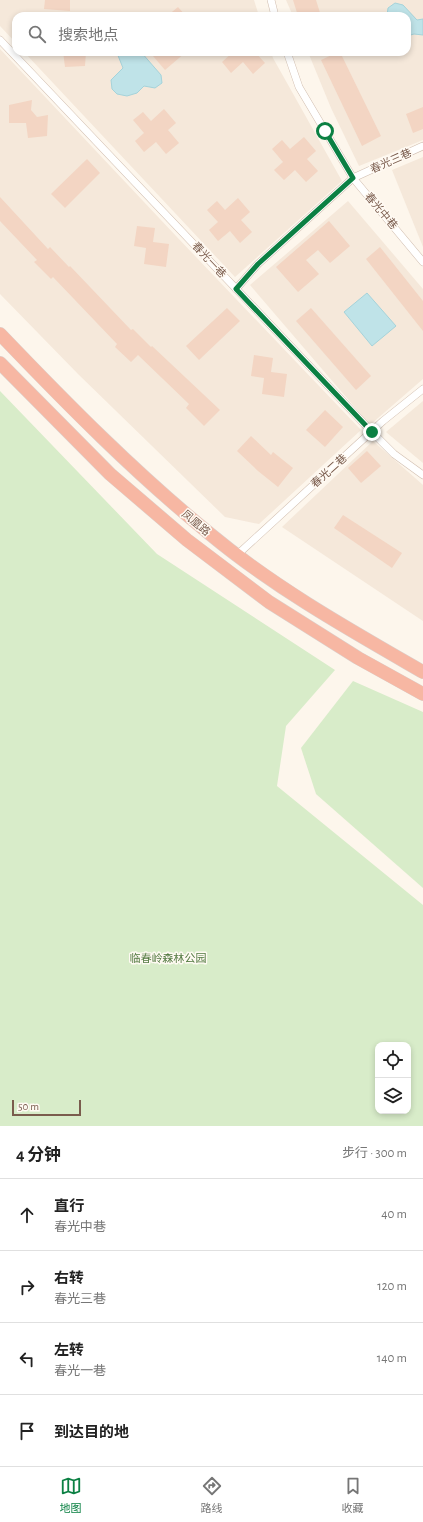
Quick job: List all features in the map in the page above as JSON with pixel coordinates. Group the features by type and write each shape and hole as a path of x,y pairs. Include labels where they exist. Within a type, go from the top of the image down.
{"highway":[{"name":"凤凰路","path":"0,334 72,410 139,473 210,535 269,578 360,636 423,672"},
{"name":"凤凰路","path":"0,363 110,474 187,540 269,602 358,658 423,694"}],"street":[{"path":"271,0 274,12"},
{"name":"春光一巷","path":"0,40 12,53"},
{"name":"春光一巷","path":"15,56 372,432 394,454 423,475"},
{"name":"春光中巷","path":"288,56 299,88 353,178 423,262"},
{"name":"春光三巷","path":"236,289 258,264 353,178 423,146"},
{"name":"春光二巷","path":"237,555 372,432 423,390"}],"shaded area":[{"path":"0,0 254,0 258,12 12,12 12,39 0,26"},
{"path":"286,0 423,0 423,140 359,166 331,108 310,56 411,56 411,12 291,12"},
{"path":"0,49 361,430 259,524 225,517 78,374 0,294"},
{"path":"28,56 272,56 342,181 235,277"},
{"path":"423,157 423,247 392,170"},
{"path":"348,201 423,289 423,379 370,425 250,285"},
{"path":"423,401 423,463 386,432"},
{"path":"373,441 423,485 423,621 282,527"}],"green space":[{"name":"临春岭森林公园","path":"0,391 157,554 335,670 286,726 277,786 423,905 423,1126 0,1126"},
{"path":"353,681 423,712 423,888 316,794 301,748"}],"water":[{"path":"395,3 403,5 410,12 388,12 388,8"},
{"path":"411,14 417,20 423,19 423,35 411,35"},
{"path":"118,56 144,56 161,75 162,83 155,88 144,86 137,93 127,96 117,94 112,89 111,80 123,68"},
{"path":"367,293 396,326 372,346 344,312"}],"building":[{"path":"45,0 70,0 70,11 44,9"},
{"path":"293,0 316,0 320,12 297,12"},
{"path":"178,7 182,12 172,12"},
{"path":"64,56 86,56 85,66 65,67"},
{"path":"153,56 181,56 165,70"},
{"path":"229,56 259,56 265,63 253,74 243,62 231,73 222,62"},
{"path":"330,56 342,56 381,136 362,146 321,60"},
{"path":"32,100 31,110 37,117 48,115 47,136 28,138 26,123 9,123 9,105"},
{"path":"423,107 423,129 413,133 406,114"},
{"path":"164,109 176,123 168,130 179,143 166,154 156,142 144,152 135,141 144,133 133,120 143,112 151,121"},
{"path":"304,137 316,151 307,159 318,171 306,182 295,170 284,180 274,170 283,162 272,149 282,140 290,149"},
{"path":"87,159 100,173 65,208 51,194"},
{"path":"0,197 48,249 50,247 69,267 70,266 131,330 133,329 151,347 152,346 220,410 204,426 186,408 189,404 138,355 131,362 115,347 117,344 53,277 51,279 34,262 37,260 0,221"},
{"path":"238,198 250,212 241,220 252,232 240,243 230,231 218,241 209,230 218,222 207,210 217,201 225,210"},
{"path":"329,221 350,246 330,263 318,250 306,260 319,274 298,292 276,267"},
{"path":"137,226 155,228 153,242 169,244 166,267 144,264 146,248 134,246"},
{"path":"380,247 423,301 423,331 366,259"},
{"path":"227,308 240,321 199,360 186,346"},
{"path":"311,308 371,376 356,390 296,321"},
{"path":"254,355 273,358 271,372 287,374 284,397 262,394 264,378 251,376"},
{"path":"325,410 343,427 325,447 306,430"},
{"path":"251,436 271,455 273,452 293,468 278,487 237,451"},
{"path":"367,451 381,466 361,483 348,468"},
{"path":"343,515 402,553 392,568 334,528"}],"route":[{"path":"325,131 353,178 258,264 236,289 372,432"}]}
